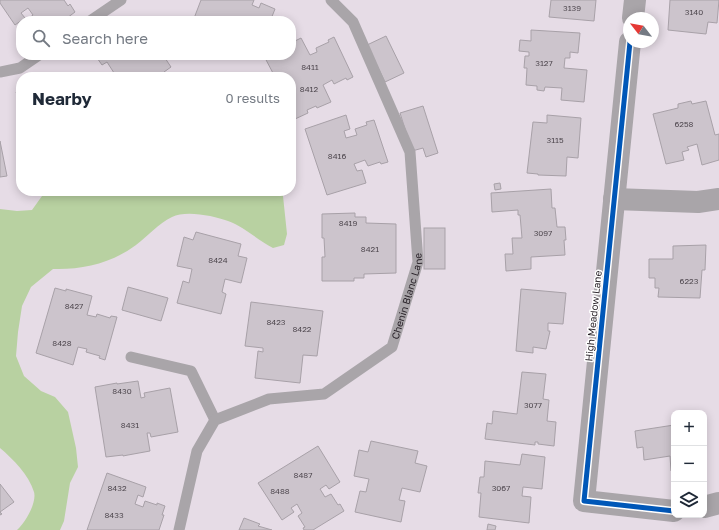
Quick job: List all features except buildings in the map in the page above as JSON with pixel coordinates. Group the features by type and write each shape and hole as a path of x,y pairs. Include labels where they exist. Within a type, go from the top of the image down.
{"street":[{"path":"634,12 635,0"},
{"name":"High Meadow Lane","path":"629,48 584,501 671,511"},
{"path":"614,199 698,202 719,199"},
{"path":"707,506 719,503"}],"lane":[{"path":"97,16 121,0"},
{"name":"Chenin Blanc Lane","path":"215,420 269,399 324,394 392,347 418,262 410,152 353,22 331,0"},
{"path":"0,72 20,68 32,60"},
{"path":"131,357 191,371 215,420 197,451 179,530"}],"shaded area":[{"path":"42,196 283,196 287,234 284,245 273,248 228,221 200,214 178,215 162,223 127,251 107,261 86,267 53,269 31,287 22,306 16,356 24,376 41,391 55,397 68,412 76,448 78,467 70,483 64,521 60,530 17,530 30,512 34,502 34,492 32,486 15,462 0,448 0,209 17,211 32,210"}],"cycle path":[{"path":"629,48 584,501 671,511"}]}
